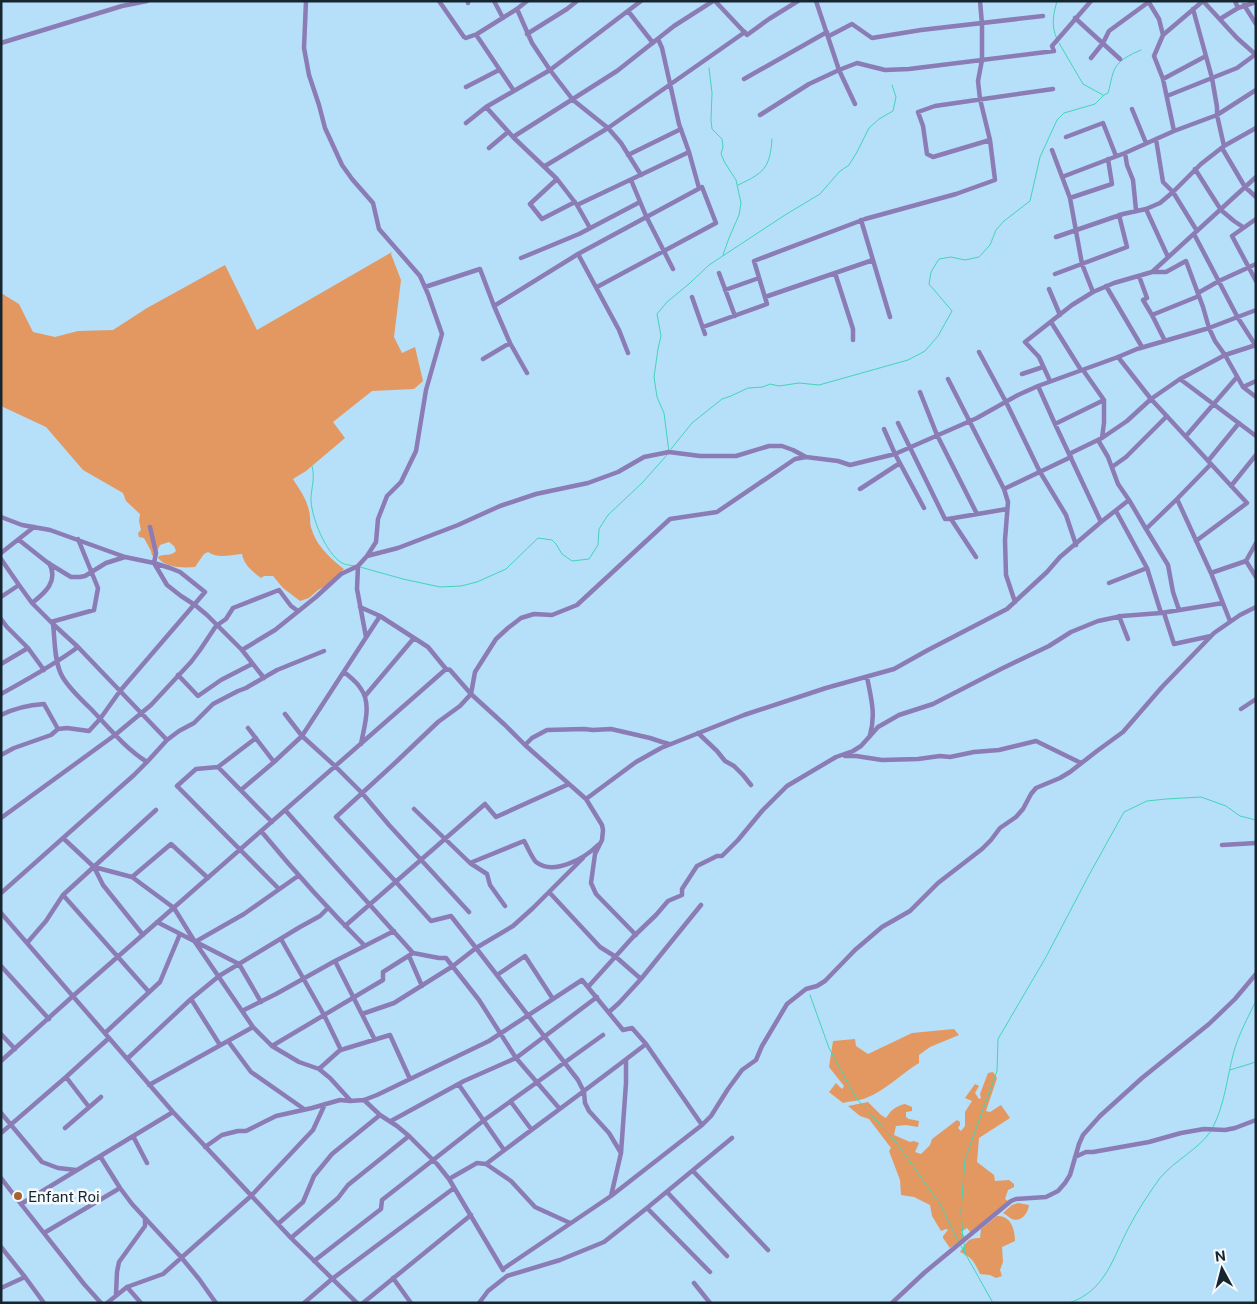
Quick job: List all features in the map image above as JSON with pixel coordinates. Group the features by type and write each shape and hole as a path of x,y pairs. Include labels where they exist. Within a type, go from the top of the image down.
{"street":[{"path":"1,43 122,6 147,1"},
{"path":"242,650 275,630 341,574 358,566 376,542 378,519 387,496 401,482 416,451 426,390 442,336 425,287 417,272 379,229 373,203 342,165 325,128 304,51 306,1"},
{"path":"439,1 466,38 477,34 527,1"},
{"path":"494,1 503,18"},
{"path":"527,34 577,1"},
{"path":"466,122 486,107 550,70 641,1"},
{"path":"513,137 617,71 674,26 714,1 745,32"},
{"path":"545,166 608,128 745,32 747,34 798,1"},
{"path":"816,1 839,70 855,104"},
{"path":"703,327 767,304 754,261 861,220 956,194 995,180 990,140 980,99 978,81 982,60 980,1"},
{"path":"760,116 809,84 857,63 885,70 909,69 1054,51 1052,46 1091,1"},
{"path":"1167,96 1237,68 1255,54 1202,1 1162,35 1154,56 1163,78 1174,131"},
{"path":"1235,1 1238,8"},
{"path":"1080,2 1085,7"},
{"path":"1091,58 1103,43 1109,31 1149,2 1159,19 1162,35"},
{"path":"1220,19 1244,5 1256,2"},
{"path":"1244,5 1256,24"},
{"path":"517,9 527,34 550,70 573,100 608,128 621,143 641,175"},
{"path":"1193,9 1212,78 1223,147 1245,187 1256,197"},
{"path":"628,12 652,43"},
{"path":"744,79 828,34 852,24 872,38 921,30 1044,16"},
{"path":"1075,18 1120,59"},
{"path":"477,34 514,91"},
{"path":"658,39 662,48 681,129 699,188"},
{"path":"1163,78 1206,56"},
{"path":"466,87 499,70"},
{"path":"990,140 929,156 918,112 935,106 1053,89"},
{"path":"1062,177 1217,115 1256,90"},
{"path":"486,107 508,132 557,179 576,204 590,228"},
{"path":"1132,110 1146,143"},
{"path":"1066,137 1103,123 1116,156"},
{"path":"1056,237 1160,203 1195,169 1223,147 1256,128"},
{"path":"628,155 681,129"},
{"path":"489,148 508,132"},
{"path":"1004,489 1040,472 1100,439 1180,379 1225,355 1255,345 1238,318 1173,192 1163,182 1156,138"},
{"path":"1052,150 1070,198 1082,264 1093,292"},
{"path":"557,179 530,204 542,219 689,152"},
{"path":"1125,153 1133,180 1136,210"},
{"path":"1070,198 1112,184 1108,159"},
{"path":"1195,169 1221,210 1234,222 1243,227"},
{"path":"1152,272 1256,177"},
{"path":"631,180 646,216 673,269"},
{"path":"597,287 716,223 702,187 699,188"},
{"path":"494,306 578,254 699,188"},
{"path":"521,258 579,234 640,202"},
{"path":"1146,209 1168,257"},
{"path":"1055,274 1127,247 1119,216"},
{"path":"1256,219 1232,236 1256,281"},
{"path":"861,220 890,318"},
{"path":"578,254 619,330 628,353"},
{"path":"765,296 873,260"},
{"path":"1050,381 1039,357 1025,342 1060,314 1093,292 1114,283 1152,272 1166,272 1186,261 1215,340 1243,387 1256,397"},
{"path":"1152,314 1199,295 1219,281 1256,264"},
{"path":"425,287 480,269 510,343 527,373"},
{"path":"719,273 735,316"},
{"path":"835,273 852,329 853,340"},
{"path":"1140,276 1147,298 1143,300 1165,341"},
{"path":"725,290 759,278"},
{"path":"1106,286 1142,348"},
{"path":"1049,289 1060,314"},
{"path":"692,297 705,334"},
{"path":"621,1153 609,1133 589,1111 585,1103 584,1092 578,1080 451,916 431,921 336,817 438,722 460,706 471,694 475,672 496,639 508,628 521,618 534,614 552,615 577,606 670,519 717,512 795,459 806,457 838,461 850,465 895,454 977,418 1018,395 1050,381 1142,348 1209,328 1256,310"},
{"path":"1051,322 1104,400 1104,423 1100,439 1118,484 1168,565 1173,592 1180,610"},
{"path":"482,359 510,343"},
{"path":"979,352 1040,472 1066,515 1076,545"},
{"path":"1118,357 1151,399 1247,503 1196,541"},
{"path":"1022,374 1043,367"},
{"path":"1186,436 1237,377"},
{"path":"948,379 1004,489 1008,502 1005,540 1006,576 1015,602"},
{"path":"1180,379 1256,436"},
{"path":"1243,387 1256,381"},
{"path":"1038,386 1101,522"},
{"path":"920,392 937,435 978,514"},
{"path":"1055,424 1104,400"},
{"path":"1112,467 1126,457 1167,416"},
{"path":"1146,529 1177,499 1240,423"},
{"path":"898,424 946,519 1007,509"},
{"path":"884,429 924,508"},
{"path":"367,556 398,548 458,525 500,506 536,494 588,483 618,472 644,457 669,452 700,456 736,456 769,446 782,446 806,457"},
{"path":"1231,486 1256,455"},
{"path":"860,489 900,463"},
{"path":"1177,499 1211,573 1230,621"},
{"path":"586,799 636,762 671,744 744,715 826,688 894,669 1007,609 1047,572 1060,557 1129,500"},
{"path":"1116,511 1147,568 1174,644 1211,636"},
{"path":"1,517 22,525 50,530 125,557 154,563 180,572 206,592 120,691 89,731 67,728 58,729 51,735 14,748 1,755"},
{"path":"951,519 976,557"},
{"path":"1,553 34,527"},
{"path":"150,527 156,554 154,563 167,584 173,590 196,604 242,650 264,678"},
{"path":"52,623 94,610 98,588 78,539"},
{"path":"19,540 48,563 71,577 80,577 106,563 125,557"},
{"path":"1211,573 1246,560 1256,543"},
{"path":"1,559 32,603 78,647 167,740"},
{"path":"1246,560 1256,577"},
{"path":"32,603 49,586 52,573 48,563"},
{"path":"358,566 356,590 366,637"},
{"path":"1109,583 1147,568"},
{"path":"1,597 19,585"},
{"path":"1,818 115,735 142,713 195,656 216,626 226,619 233,608 279,590 298,612"},
{"path":"588,987 668,902 682,895 682,888 697,866 717,856 722,856 787,786 836,757 854,751 878,727 899,715 934,704 1049,646 1071,632 1098,620 1119,616 1162,613 1223,602"},
{"path":"503,1269 610,1196 702,1125 711,1116 742,1070 756,1060 762,1046 787,1004 806,990 817,986 825,980 855,950 882,927 910,911 938,883 988,843 998,830 1016,817 1036,788 1064,776 1123,732 1162,686 1211,636 1230,621 1256,607"},
{"path":"360,608 380,616 428,647 446,669 450,670 471,694 586,799 602,825 603,836 595,854 591,883 596,894 636,934"},
{"path":"241,790 302,736 380,616"},
{"path":"1119,616 1128,639"},
{"path":"1,619 28,648 44,670"},
{"path":"52,623 57,662 61,676 115,735 136,755 148,762"},
{"path":"1,630 7,626"},
{"path":"365,696 414,638"},
{"path":"1,694 24,683 78,647"},
{"path":"1,664 28,648"},
{"path":"1,893 148,762 167,740 194,723 214,704 277,670 324,651"},
{"path":"178,675 198,696 221,680 252,664"},
{"path":"1,1061 446,669"},
{"path":"344,672 363,690 367,699 361,744"},
{"path":"867,677 874,710 874,724 870,737"},
{"path":"1241,709 1256,699"},
{"path":"1,715 20,707 44,704 58,729"},
{"path":"285,714 302,736 336,766 362,793 469,912"},
{"path":"248,728 274,762"},
{"path":"525,745 532,738 547,730 584,729 611,729 671,744"},
{"path":"698,733 725,761 744,775 751,785"},
{"path":"256,738 218,767 196,769 177,786 279,889"},
{"path":"836,757 856,756 882,760 950,757 974,752 999,750 1036,741 1081,763"},
{"path":"218,767 272,822"},
{"path":"345,926 485,804 496,817 569,784"},
{"path":"414,808 470,863 487,874 490,885 505,906"},
{"path":"27,943 46,921 63,895 156,810"},
{"path":"285,810 394,931 411,954 422,986"},
{"path":"261,831 298,876 365,946"},
{"path":"63,838 94,866 103,885 143,935"},
{"path":"470,863 524,841 536,862 550,867 583,858"},
{"path":"362,1014 394,1002 422,986 476,948 512,926 601,843"},
{"path":"1222,845 1256,843"},
{"path":"132,877 171,844 208,878"},
{"path":"94,866 132,877 174,908 253,1027 272,1046 299,1062 318,1069 330,1078 350,1101"},
{"path":"195,942 244,914 298,876"},
{"path":"549,892 600,947 616,957 641,978"},
{"path":"63,895 149,992"},
{"path":"609,1012 641,978 701,905"},
{"path":"127,1060 191,999 219,976 320,916 328,908"},
{"path":"1,913 173,1112 250,1196 353,1302"},
{"path":"157,922 239,964 261,1002"},
{"path":"242,1011 394,931"},
{"path":"105,1034 160,982 180,934"},
{"path":"281,938 324,1015 341,1050"},
{"path":"272,1046 383,980 383,972 411,954 446,958 478,1000 516,1058 559,1108"},
{"path":"498,975 525,956 553,998"},
{"path":"335,961 375,1040"},
{"path":"1,966 49,1019"},
{"path":"892,1303 924,1273 1016,1199 1046,1198 1058,1191 1070,1175 1083,1135 1100,1116 1142,1078 1209,1024 1235,999 1256,974"},
{"path":"206,1147 222,1135 246,1131 276,1116 340,1100 364,1100 377,1095 489,1041 582,980 623,1030 632,1028 646,1044 702,1125"},
{"path":"391,1121 464,1081 516,1058 597,997"},
{"path":"191,999 220,1045"},
{"path":"149,1085 253,1027"},
{"path":"1,1034 15,1049"},
{"path":"318,1069 341,1050 390,1035 410,1079"},
{"path":"314,1261 381,1210 382,1200 433,1160 483,1121 603,1035"},
{"path":"1,1133 66,1078 109,1038"},
{"path":"228,1041 251,1072 305,1110"},
{"path":"486,1164 646,1044"},
{"path":"610,1196 621,1153 626,1060"},
{"path":"66,1078 89,1108"},
{"path":"459,1085 504,1150"},
{"path":"65,1128 101,1097"},
{"path":"364,1100 380,1115 391,1121 409,1136 449,1178 507,1276"},
{"path":"511,1102 531,1130"},
{"path":"107,1303 127,1287 164,1274 250,1196 313,1130 326,1104"},
{"path":"21,1204 173,1112"},
{"path":"1,1113 42,1162 58,1168 76,1170"},
{"path":"278,1224 303,1202 314,1176 332,1154 380,1115"},
{"path":"1075,1157 1086,1152 1149,1142 1204,1129 1225,1130 1235,1128 1256,1120"},
{"path":"133,1136 147,1164"},
{"path":"291,1238 338,1198 348,1185 409,1136"},
{"path":"478,1303 488,1291 507,1276 560,1260 604,1242 732,1138"},
{"path":"100,1156 120,1188 181,1257 216,1303"},
{"path":"449,1178 477,1163 486,1164 511,1181 536,1207 570,1223"},
{"path":"693,1171 768,1250"},
{"path":"1,1178 101,1303"},
{"path":"44,1233 120,1188"},
{"path":"304,1303 332,1279 454,1188"},
{"path":"667,1192 727,1256"},
{"path":"647,1208 710,1272"},
{"path":"363,1303 471,1215"},
{"path":"116,1294 119,1262 145,1226 145,1218"},
{"path":"1,1247 44,1303"},
{"path":"1,1288 25,1277"},
{"path":"394,1278 411,1303"},
{"path":"694,1283 710,1303"},
{"path":"127,1287 141,1303"}],"shaded area":[{"path":"392,252 391,254 401,280 394,337 402,353 415,347 423,381 414,389 372,391 333,422 345,438 306,471 293,479 306,502 314,536 330,557 344,569 326,586 309,598 300,601 283,588 273,576 261,578 247,565 242,554 220,556 208,552 204,554 195,567 175,567 166,564 158,558 159,556 176,551 169,542 160,545 152,556 144,538 139,537 138,533 141,530 140,514 126,501 123,493 83,470 46,427 1,406 1,293 19,304 33,332 55,337 78,331 113,330 147,308 225,265 257,330"},
{"path":"954,1029 959,1035 930,1047 919,1055 919,1063 873,1095 861,1100 843,1103 829,1092 836,1083 842,1089 844,1086 829,1067 833,1041 855,1039 856,1046 868,1054 912,1033"},
{"path":"993,1072 997,1078 986,1111 990,1112 1001,1105 1010,1118 979,1138 977,1162 994,1175 995,1181 1009,1180 1014,1184 1014,1187 1008,1190 1005,1199 1008,1201 971,1233 967,1228 961,1232 965,1237 950,1248 943,1238 948,1230 941,1231 932,1216 930,1205 914,1197 901,1195 900,1180 889,1151 891,1148 869,1119 860,1116 848,1106 868,1102 886,1118 899,1106 905,1104 912,1107 912,1111 906,1112 906,1117 919,1121 918,1127 896,1126 894,1135 910,1142 919,1143 915,1152 921,1154 930,1145 932,1139 957,1120 960,1122 958,1128 961,1131 965,1126 965,1112 972,1101 965,1098 975,1084 979,1086 975,1093 979,1099 981,1098 980,1094 988,1073"},
{"path":"1018,1203 1029,1205 1027,1212 1020,1219 1014,1220 1003,1213 1012,1205"},
{"path":"997,1216 1002,1216 1009,1221 1013,1228 1015,1241 1002,1247 1003,1262 1000,1270 1002,1276 996,1278 980,1274 973,1261 960,1252 970,1240 980,1238 981,1229"}],"waterway":[{"path":"1057,1 1053,20 1057,39"},
{"path":"1059,43 1083,84 1103,95"},
{"path":"671,449 692,423 722,399 748,388 763,387 770,384 779,386 799,383 819,385 908,360 925,351 938,336 952,311 929,284 931,272 939,259 951,257 965,260 979,257 990,245 996,230 1004,221 1030,201 1040,157 1057,120 1064,113 1095,104 1108,93 1115,68 1124,58 1141,50"},
{"path":"709,68 712,93 712,129 722,139 723,147 721,154 736,180 741,203 739,215 723,255"},
{"path":"669,452 664,413 657,397 654,377 661,336 657,314 667,302 709,265 820,194 839,172 849,165 869,128 879,119 893,111 896,97 892,85"},
{"path":"738,185 754,177 764,168 770,157 772,139"},
{"path":"360,567 440,587 461,586 477,582 506,569 538,538 552,540 562,554 572,561 589,559 598,545 599,529 608,515 642,483 667,455"},
{"path":"312,466 311,505 320,533 336,558 343,564 354,566"},
{"path":"963,1239 961,1211 965,1159 997,1071 998,1039 1046,957 1124,812 1147,801 1201,797 1226,806 1240,816 1256,820"},
{"path":"810,995 829,1048 856,1098 896,1142 940,1204 959,1243"},
{"path":"1213,1127 1223,1100 1236,1045 1256,1001"},
{"path":"1230,1070 1256,1062"},
{"path":"1069,1303 1082,1298 1100,1282 1113,1261 1136,1214 1160,1178 1200,1144 1211,1131"},
{"path":"964,1243 965,1255"},
{"path":"961,1246 993,1303"}],"place":[{"name":"Enfant Roi","path":"18,1196"}]}
